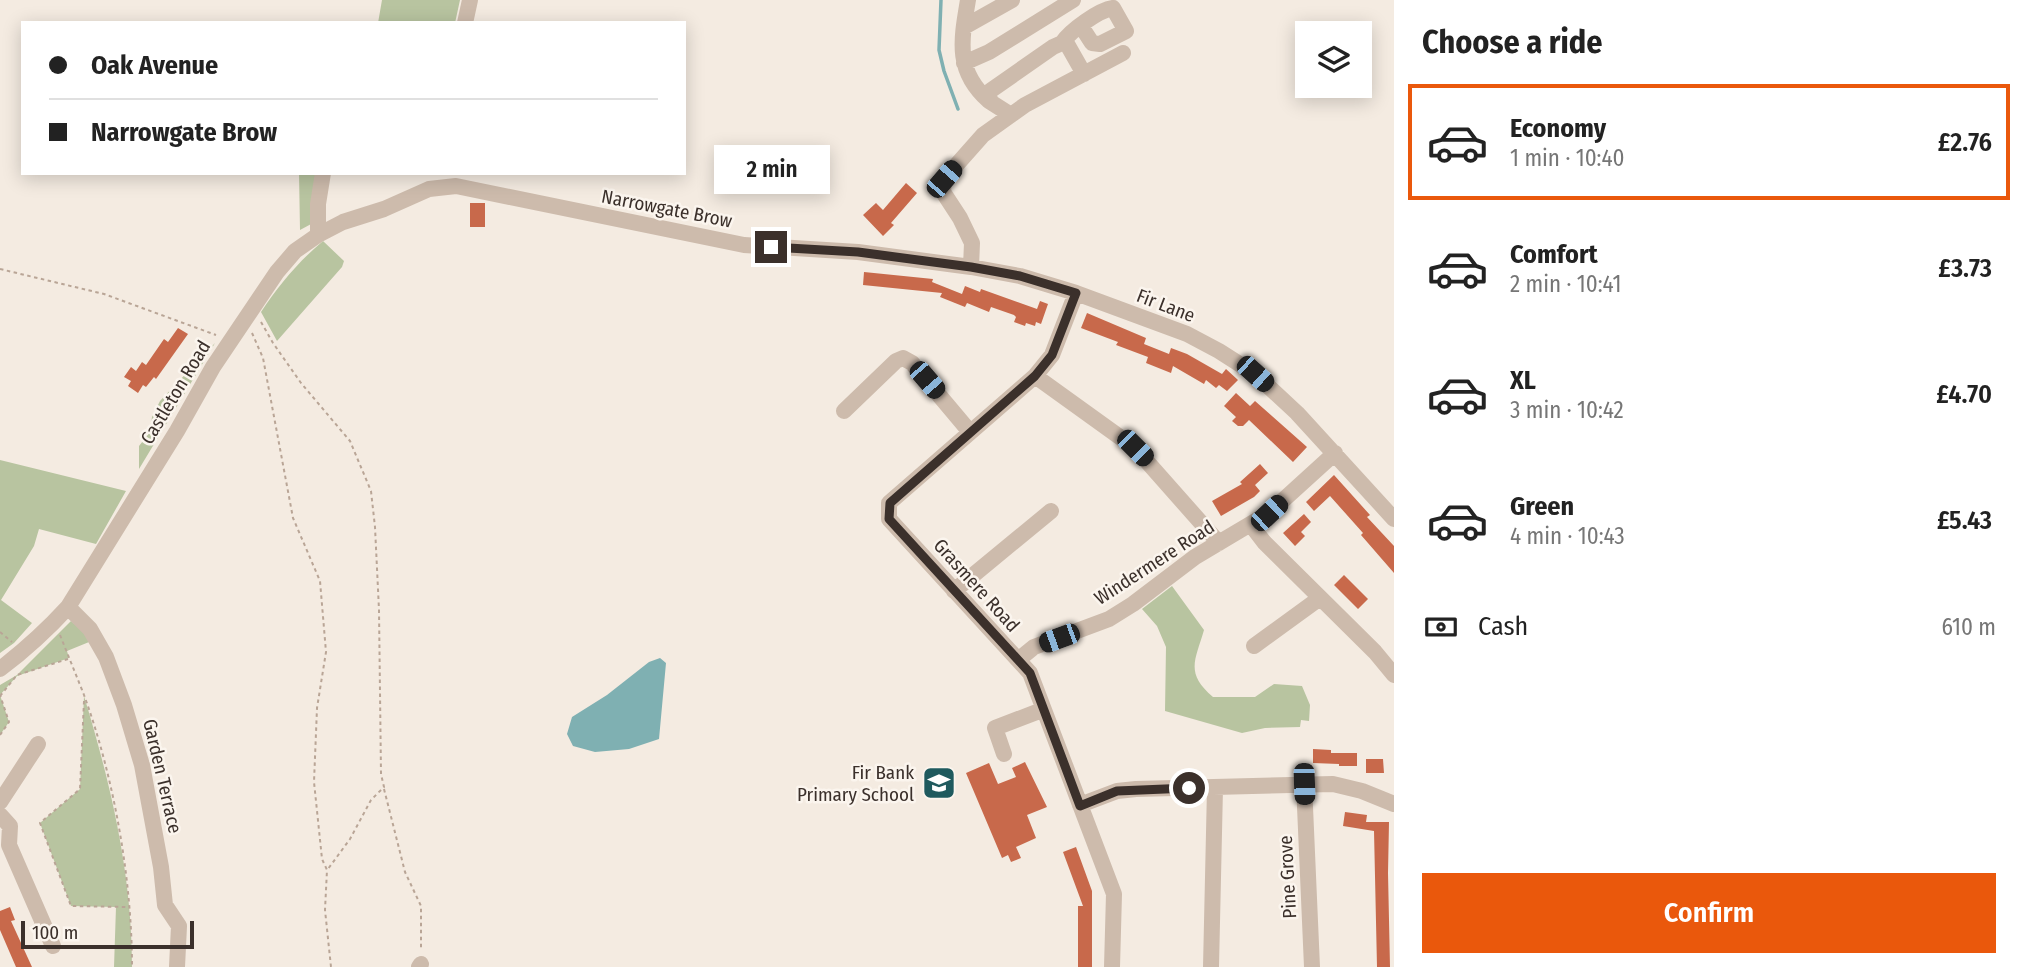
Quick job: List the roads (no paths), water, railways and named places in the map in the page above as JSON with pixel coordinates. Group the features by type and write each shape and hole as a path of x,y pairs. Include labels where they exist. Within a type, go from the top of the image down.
{"street":[{"path":"465,21 470,0"},
{"path":"968,0 962,51 964,63 975,89 1011,115"},
{"path":"964,27 1012,0"},
{"path":"964,63 989,52 1073,0"},
{"path":"989,101 990,91 995,86 1062,43 1081,26"},
{"path":"1062,43 1071,49 1084,74"},
{"path":"971,267 971,243 960,218 943,192 944,179 983,135 1011,115 1123,53"},
{"path":"318,234 318,204 323,175"},
{"name":"Castleton Road","path":"0,669 24,651 68,607 177,431 213,367 276,272 318,234 343,222 384,209 428,181"},
{"name":"Narrowgate Brow","path":"428,181 744,245 858,252"},
{"name":"Fir Lane","path":"858,252 1020,276 1076,293 1186,334 1255,374 1297,413 1394,519"},
{"name":"Grasmere Road","path":"1076,293 1052,355 1035,376 890,503 889,519 1030,673 1114,894 1112,967"},
{"path":"844,411 896,361 903,358 912,363 971,432"},
{"path":"1035,376 1135,448 1219,543"},
{"name":"Windermere Road","path":"1018,660 1034,647 1109,620 1195,557 1269,513 1335,453"},
{"path":"954,592 1051,511"},
{"path":"1251,525 1264,542 1375,652 1394,675"},
{"path":"1254,646 1320,598"},
{"name":"Garden Terrace","path":"68,607 90,629 106,657 124,705 142,765 161,867 165,905 179,926 177,967"},
{"path":"1004,754 995,728 1042,710"},
{"path":"0,802 38,744"},
{"path":"1080,806 1117,791 1304,784 1333,784 1394,804"},
{"name":"Pine Grove","path":"1304,784 1312,967"},
{"path":"1212,967 1215,788"},
{"path":"0,815 10,826 9,845 53,946"}],"water":[{"path":"660,658 666,663 659,739 629,749 595,752 573,746 567,734 572,717 607,695 649,662"}],"waterway":[{"path":"941,0 939,50 958,109"}],"place":[{"name":"Fir Bank Primary School","path":"939,783"}]}
